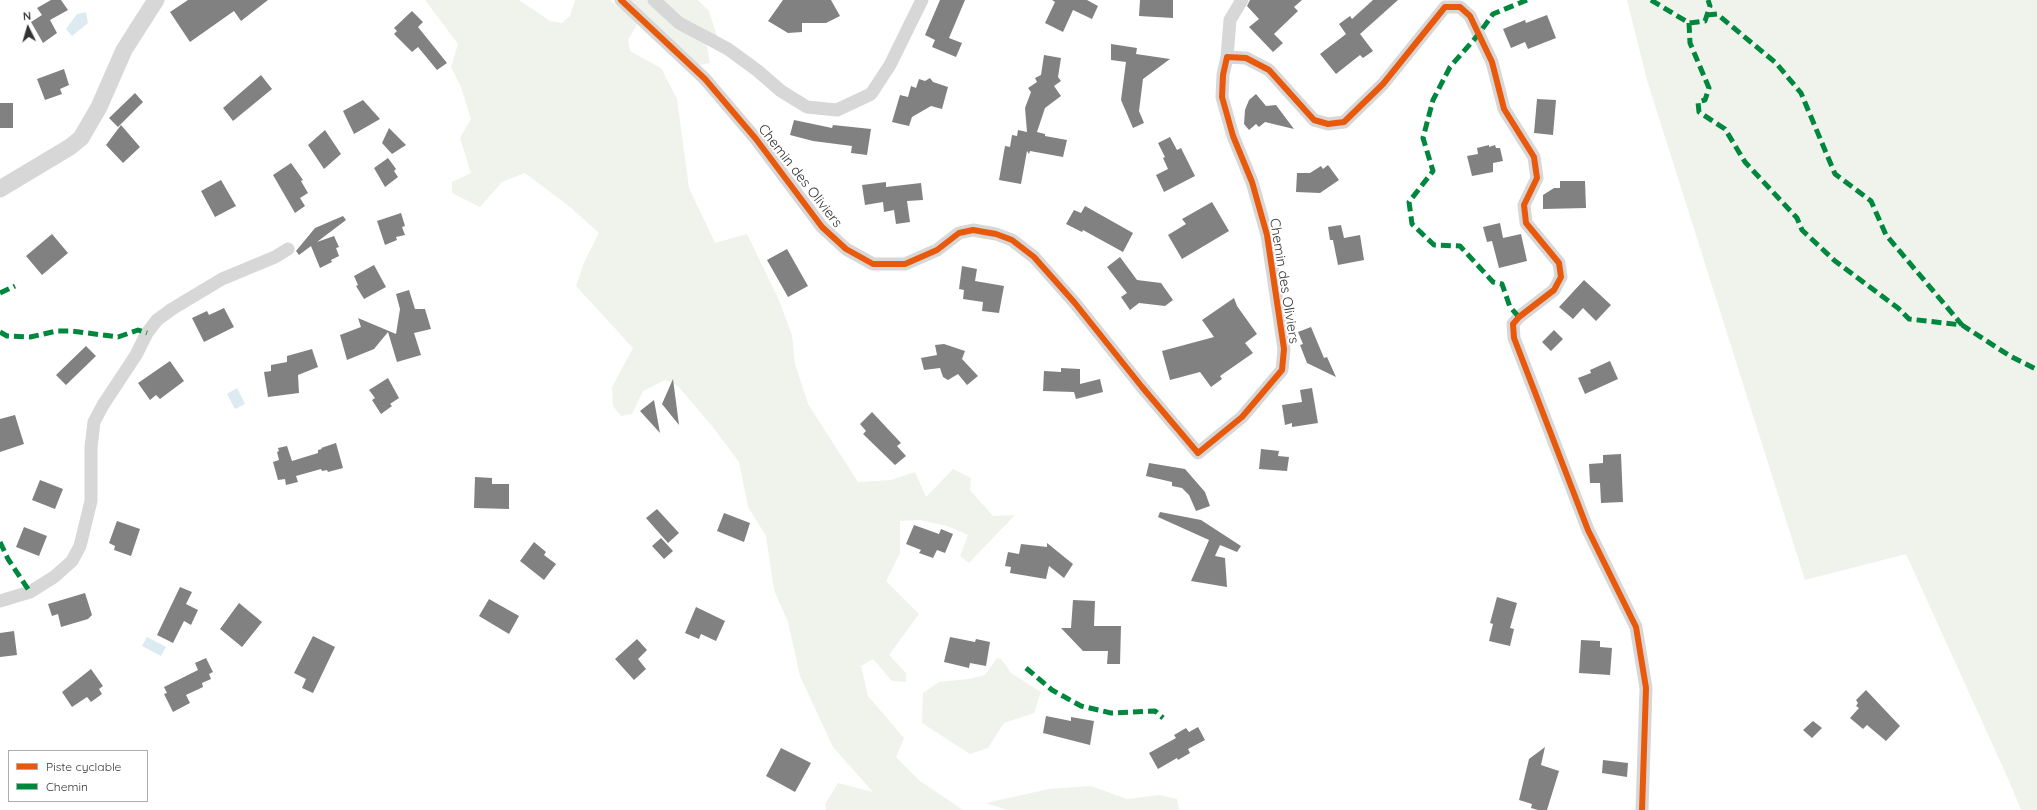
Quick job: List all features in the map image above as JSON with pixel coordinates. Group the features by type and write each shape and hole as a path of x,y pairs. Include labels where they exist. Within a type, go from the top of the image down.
{"street":[{"path":"0,189 70,148 81,138 99,107 124,50 156,0"},
{"name":"Chemin des Oliviers","path":"621,0 706,79 756,139 822,228 846,250 873,264 905,264 937,250 959,233 973,230 996,234 1012,240 1034,257 1074,302 1142,387 1198,453 1242,417 1282,370 1284,349 1267,235 1252,182 1233,136 1222,97 1223,75 1227,57"},
{"path":"654,0 679,23 728,48 758,70 781,91 807,107 837,110 871,94 890,65 922,0"},
{"path":"1242,0 1230,20 1227,57 1246,58 1269,70 1314,120 1328,124 1344,122 1383,84 1445,7 1460,7 1470,16 1492,62 1504,109 1534,157 1537,178 1524,205 1526,223 1559,263 1561,277 1554,290 1518,317 1513,324 1514,338 1588,530 1636,627 1646,688 1642,810"},
{"path":"0,601 30,592 54,577 72,561 80,546 91,501 91,447 94,422 103,405 136,355 147,332 157,320 172,309 222,279 288,249"}],"shaded area":[{"path":"425,0 519,0 550,21 562,23 570,16 575,0 610,0 638,23 628,40 630,51 661,68 677,99 689,188 715,243 747,234 778,298 792,335 795,364 808,404 858,482 891,480 915,472 926,497 953,469 971,478 970,490 993,516 1015,515 969,563 960,556 968,535 947,526 920,520 900,521 900,554 886,581 919,614 889,655 906,673 906,682 892,681 873,659 861,666 868,696 904,738 896,757 920,781 963,810 826,810 825,804 838,783 873,792 833,747 800,676 788,622 774,590 766,536 748,507 739,462 712,426 678,386 665,380 643,391 632,414 621,416 613,406 612,387 633,348 576,286 585,260 599,233 570,207 525,173 502,182 480,207 452,193 452,182 471,173 460,138 471,119 461,87 451,67 458,44"},
{"path":"628,0 698,0 709,11 717,36 707,45 710,63 700,65"},
{"path":"1627,0 2037,0 2037,810 2021,810 1906,554 1805,580 1647,80"},
{"path":"86,12 88,23 72,36 66,29 77,14"},
{"path":"237,388 245,404 235,409 227,394"},
{"path":"147,637 166,647 161,656 142,646"},
{"path":"997,658 1001,659 1011,673 1041,692 1034,713 1004,723 988,748 970,754 922,723 923,693 939,682 969,679 985,675"},
{"path":"1091,786 1127,799 1159,795 1177,799 1179,810 1007,810 986,803 1049,789"}],"building":[{"path":"51,0 61,0 68,10 50,20 57,33 43,43 31,22 42,15 37,8"},
{"path":"188,0 268,0 241,21 234,11 190,42 170,12"},
{"path":"783,0 831,0 840,16 826,23 802,23 802,32 788,33 768,21"},
{"path":"940,0 965,0 949,38 962,43 956,57 932,47 935,40 925,35"},
{"path":"1052,0 1087,0 1098,6 1092,19 1073,10 1063,32 1045,23 1055,2"},
{"path":"1140,0 1173,0 1173,18 1139,16"},
{"path":"1250,0 1302,0 1294,7 1298,11 1274,34 1283,43 1273,52 1249,27 1259,19 1247,6"},
{"path":"1373,0 1398,0 1360,34 1373,51 1363,58 1360,55 1336,74 1320,54 1346,34 1339,24 1350,16 1352,19"},
{"path":"412,11 423,22 418,27 447,63 437,70 418,47 412,52 394,34 397,31 394,28"},
{"path":"1547,15 1556,38 1528,49 1525,42 1511,48 1503,29 1525,20 1526,23"},
{"path":"1111,44 1137,48 1136,54 1170,59 1143,79 1139,111 1144,123 1133,128 1121,100 1126,62 1111,60"},
{"path":"1044,55 1061,58 1058,77 1061,81 1054,86 1061,96 1045,108 1037,132 1045,134 1045,136 1067,140 1063,157 1030,151 1029,154 1027,151 1021,184 999,180 1005,146 1010,147 1012,135 1017,136 1018,130 1027,132 1025,108 1031,92 1028,88 1037,82 1035,78 1041,75"},
{"path":"64,69 69,85 60,89 62,94 45,100 37,79"},
{"path":"261,75 272,89 233,121 223,108"},
{"path":"930,78 933,82 948,87 942,109 931,106 912,117 909,126 892,122 900,95 908,97 911,86 916,88 919,79 925,81"},
{"path":"135,93 143,102 118,127 109,118"},
{"path":"1256,94 1266,106 1276,105 1294,129 1265,122 1259,127 1256,124 1249,130 1244,124 1245,110 1249,100"},
{"path":"1537,99 1556,100 1553,135 1534,133"},
{"path":"363,100 380,119 354,134 343,111"},
{"path":"0,103 13,103 13,128 0,128"},
{"path":"794,120 832,128 833,125 871,129 867,155 851,153 852,146 813,141 790,135"},
{"path":"121,125 140,147 123,163 106,145"},
{"path":"389,128 406,145 392,154 382,143"},
{"path":"325,130 341,154 324,169 308,145"},
{"path":"1170,137 1177,150 1181,148 1195,176 1164,192 1156,175 1168,169 1163,158 1165,157 1158,143"},
{"path":"1489,145 1489,147 1495,145 1496,148 1500,148 1503,161 1493,163 1493,172 1472,176 1467,156 1478,154 1477,148"},
{"path":"388,158 396,169 394,171 398,177 385,187 374,168"},
{"path":"291,163 303,180 301,181 308,193 300,198 305,206 295,213 273,175"},
{"path":"1328,165 1339,180 1320,193 1296,192 1297,173 1310,173 1321,166 1323,169"},
{"path":"221,180 236,206 215,217 201,191"},
{"path":"1560,181 1585,181 1586,208 1543,209 1543,195 1554,188 1560,188"},
{"path":"886,182 886,187 921,183 923,200 907,201 910,222 896,224 894,210 884,212 883,202 865,205 862,185"},
{"path":"1212,202 1229,231 1182,259 1168,235 1186,224 1182,219"},
{"path":"1085,206 1133,233 1123,252 1083,230 1082,232 1066,224 1074,210 1081,213"},
{"path":"401,213 405,226 402,227 405,235 396,237 397,240 385,245 377,221"},
{"path":"343,216 346,220 317,242 334,236 339,247 336,248 339,256 331,260 332,262 320,268 311,246 299,255 296,251 315,228"},
{"path":"1500,223 1503,238 1521,234 1527,261 1499,268 1492,241 1487,242 1483,227"},
{"path":"1341,225 1344,238 1360,235 1364,260 1338,265 1333,240 1330,240 1328,227"},
{"path":"52,234 68,253 42,275 26,256"},
{"path":"787,249 808,286 788,297 767,260"},
{"path":"1120,257 1137,280 1161,283 1173,300 1165,306 1139,303 1130,310 1121,297 1127,293 1107,267"},
{"path":"374,265 386,287 364,299 356,286 358,285 354,276"},
{"path":"962,266 977,269 975,281 1004,286 999,313 982,311 983,302 963,299 964,290 959,289"},
{"path":"1584,280 1611,305 1596,321 1583,308 1573,319 1559,307"},
{"path":"409,290 415,309 425,309 431,329 414,333 421,355 397,362 388,332 374,349 347,360 340,335 361,327 358,318 396,334 400,309 396,294"},
{"path":"1234,298 1237,306 1257,334 1245,343 1253,353 1220,376 1222,379 1211,387 1200,372 1170,380 1162,351 1214,337 1202,320"},
{"path":"224,308 234,327 204,342 192,318 207,311 209,315"},
{"path":"1311,327 1324,358 1327,357 1336,377 1307,363 1300,345 1303,344 1298,332"},
{"path":"1554,330 1563,339 1551,351 1542,342"},
{"path":"944,344 965,351 962,359 978,376 967,385 958,374 948,380 943,377 940,368 924,370 921,358 937,355 935,345"},
{"path":"86,346 96,356 66,385 56,375"},
{"path":"312,349 318,367 298,375 299,393 268,397 264,372 271,371 271,365 287,362 287,356"},
{"path":"170,361 184,381 160,399 156,395 150,400 138,383"},
{"path":"1610,361 1618,379 1585,394 1578,378 1591,373 1590,370"},
{"path":"1061,368 1080,369 1080,384 1100,379 1103,392 1076,399 1074,392 1043,391 1044,371 1061,372"},
{"path":"388,378 399,398 390,404 392,406 381,414 372,400 375,398 369,390"},
{"path":"673,379 679,425 662,404"},
{"path":"1312,388 1318,423 1292,427 1292,423 1285,425 1282,405 1302,402 1300,390"},
{"path":"654,400 660,433 640,411"},
{"path":"872,412 901,443 897,446 906,456 895,465 863,434 866,431 860,424"},
{"path":"15,415 24,444 0,452 0,419"},
{"path":"336,443 343,468 328,472 327,470 322,471 321,469 296,476 298,482 286,485 285,479 278,480 273,462 279,460 277,452 279,451 278,448 287,446 292,461 318,453 318,450 322,449 321,448"},
{"path":"1261,449 1279,451 1278,456 1289,457 1287,471 1259,469"},
{"path":"1621,454 1623,502 1601,503 1600,483 1590,483 1589,464 1603,463 1603,455"},
{"path":"1149,463 1185,469 1205,492 1210,506 1196,511 1189,495 1182,488 1172,486 1172,482 1146,476"},
{"path":"475,477 492,478 492,484 509,484 509,509 474,508"},
{"path":"40,480 63,489 55,509 32,500"},
{"path":"657,509 679,533 668,543 646,518"},
{"path":"1160,512 1201,520 1241,546 1237,552 1220,545 1215,556 1225,558 1227,587 1191,581 1209,540 1158,517"},
{"path":"724,513 750,523 744,542 717,531"},
{"path":"117,521 140,529 131,556 114,550 115,546 109,543"},
{"path":"914,525 939,534 941,529 953,534 945,553 937,550 933,558 919,553 921,550 906,544"},
{"path":"24,527 47,536 39,556 16,547"},
{"path":"661,538 673,551 664,559 652,546"},
{"path":"534,542 546,552 544,555 556,564 544,580 520,561"},
{"path":"1047,543 1073,564 1064,578 1049,566 1046,579 1010,573 1011,567 1005,566 1008,552 1019,554 1021,544 1047,547"},
{"path":"180,587 192,592 186,604 198,610 191,625 184,621 173,643 157,635"},
{"path":"85,593 92,615 88,619 61,627 58,614 52,616 48,604"},
{"path":"1497,597 1517,603 1510,628 1514,629 1510,646 1489,641 1493,624 1490,623"},
{"path":"489,599 519,616 509,634 479,616"},
{"path":"1073,600 1095,601 1094,626 1121,626 1120,664 1107,664 1108,651 1083,651 1061,628 1071,628"},
{"path":"239,603 262,622 242,647 220,629"},
{"path":"696,607 725,621 716,641 701,634 699,639 685,633"},
{"path":"14,631 17,655 0,657 0,633"},
{"path":"313,636 335,647 313,693 302,688 306,679 294,673"},
{"path":"950,637 975,642 976,639 990,642 986,666 970,663 969,668 944,662"},
{"path":"637,639 647,650 638,659 646,669 634,680 615,659"},
{"path":"1581,640 1600,641 1600,647 1612,648 1610,675 1579,673"},
{"path":"206,658 213,672 209,674 211,679 202,683 203,687 186,695 190,703 173,712 164,694 167,693 164,687 198,670 195,663"},
{"path":"91,669 103,686 99,689 102,694 91,702 87,697 72,707 62,692"},
{"path":"1866,690 1900,726 1886,741 1867,725 1863,729 1850,718 1859,708 1856,706 1858,703 1856,700"},
{"path":"1046,716 1071,721 1071,717 1094,721 1090,745 1043,733"},
{"path":"1813,721 1822,728 1812,738 1803,730"},
{"path":"1198,727 1205,740 1188,749 1190,753 1178,760 1177,758 1158,769 1149,753 1176,738 1174,735 1186,728 1189,732"},
{"path":"1545,747 1541,765 1559,771 1547,810 1538,810 1531,808 1532,804 1519,800 1529,759"},
{"path":"781,748 811,763 795,792 766,776"},
{"path":"1603,760 1628,763 1627,777 1602,773"}],"marked path":[{"path":"1519,317 1510,307 1502,284 1493,282 1460,246 1434,245 1412,224 1409,202 1433,171 1423,138 1433,100 1450,67 1478,35 1493,14 1527,0"},
{"path":"1651,0 1689,23 1705,21 1710,6 1708,0"},
{"path":"1707,15 1717,14 1776,63 1801,93 1835,174 1871,201 1886,235 1962,325"},
{"path":"1689,23 1690,43 1709,88 1705,100 1698,102 1699,112 1725,129 1745,162 1797,218 1802,230 1835,261 1898,308 1909,319 1962,325 2010,356 2036,369 2037,368"},
{"path":"0,293 15,286"},
{"path":"0,332 7,336 30,337 57,331 72,331 118,337 138,330 147,333"},
{"path":"0,542 8,559 30,592"},
{"path":"1026,668 1052,690 1081,706 1111,713 1155,711 1163,718"}],"cycle path":[{"path":"621,0 705,79 756,139 822,227 846,249 873,264 905,264 937,250 959,233 973,230 996,234 1012,240 1034,257 1074,302 1142,387 1198,453 1242,417 1282,370 1284,349 1267,235 1252,182 1233,136 1222,97 1223,75 1227,57 1246,58 1269,70 1314,120 1328,124 1344,122 1383,84 1445,7 1460,7 1470,16 1492,62 1504,109 1534,157 1537,178 1524,205 1526,223 1559,263 1561,277 1554,290 1519,317 1513,324 1514,338 1588,530 1636,627 1646,688 1642,810"}]}
